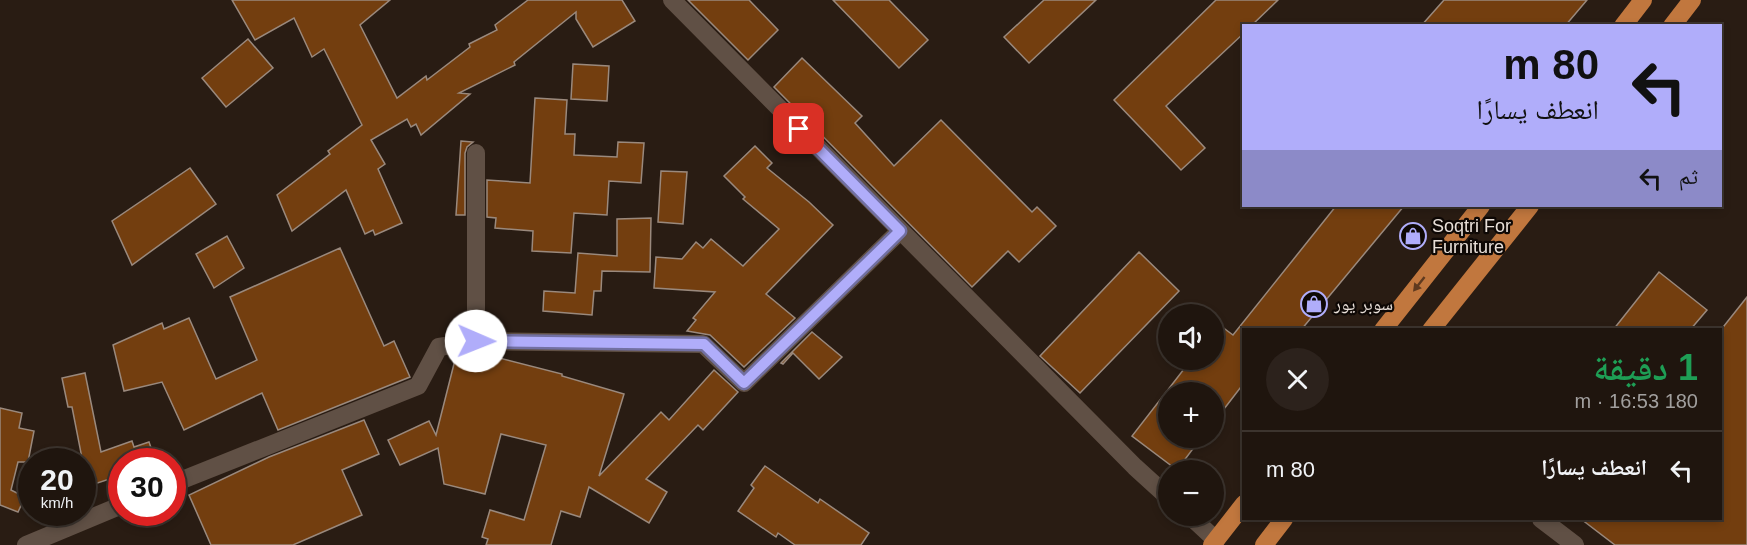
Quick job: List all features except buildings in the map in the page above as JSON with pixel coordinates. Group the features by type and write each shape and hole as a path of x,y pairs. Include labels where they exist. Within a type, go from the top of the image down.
{"highway":[{"path":"1625,24 1643,0"},
{"path":"1674,24 1692,0"},
{"path":"1385,328 1480,207"},
{"path":"1433,328 1529,207"},
{"path":"1214,542 1242,507"},
{"path":"1264,545 1283,520"}],"street":[{"path":"672,0 1158,488"},
{"path":"476,153 476,341"},
{"path":"186,478 418,386 439,347 476,341 704,344 744,383 900,231"},
{"path":"26,545 108,511"},
{"path":"1542,520 1575,545"},
{"path":"1199,526 1214,542"}],"place":[{"name":"Soqtri For Furniture","path":"1413,236"},
{"name":"سوبر يور","path":"1314,304"}],"route":[{"path":"476,341 704,344 744,383 900,231 799,129"}]}
